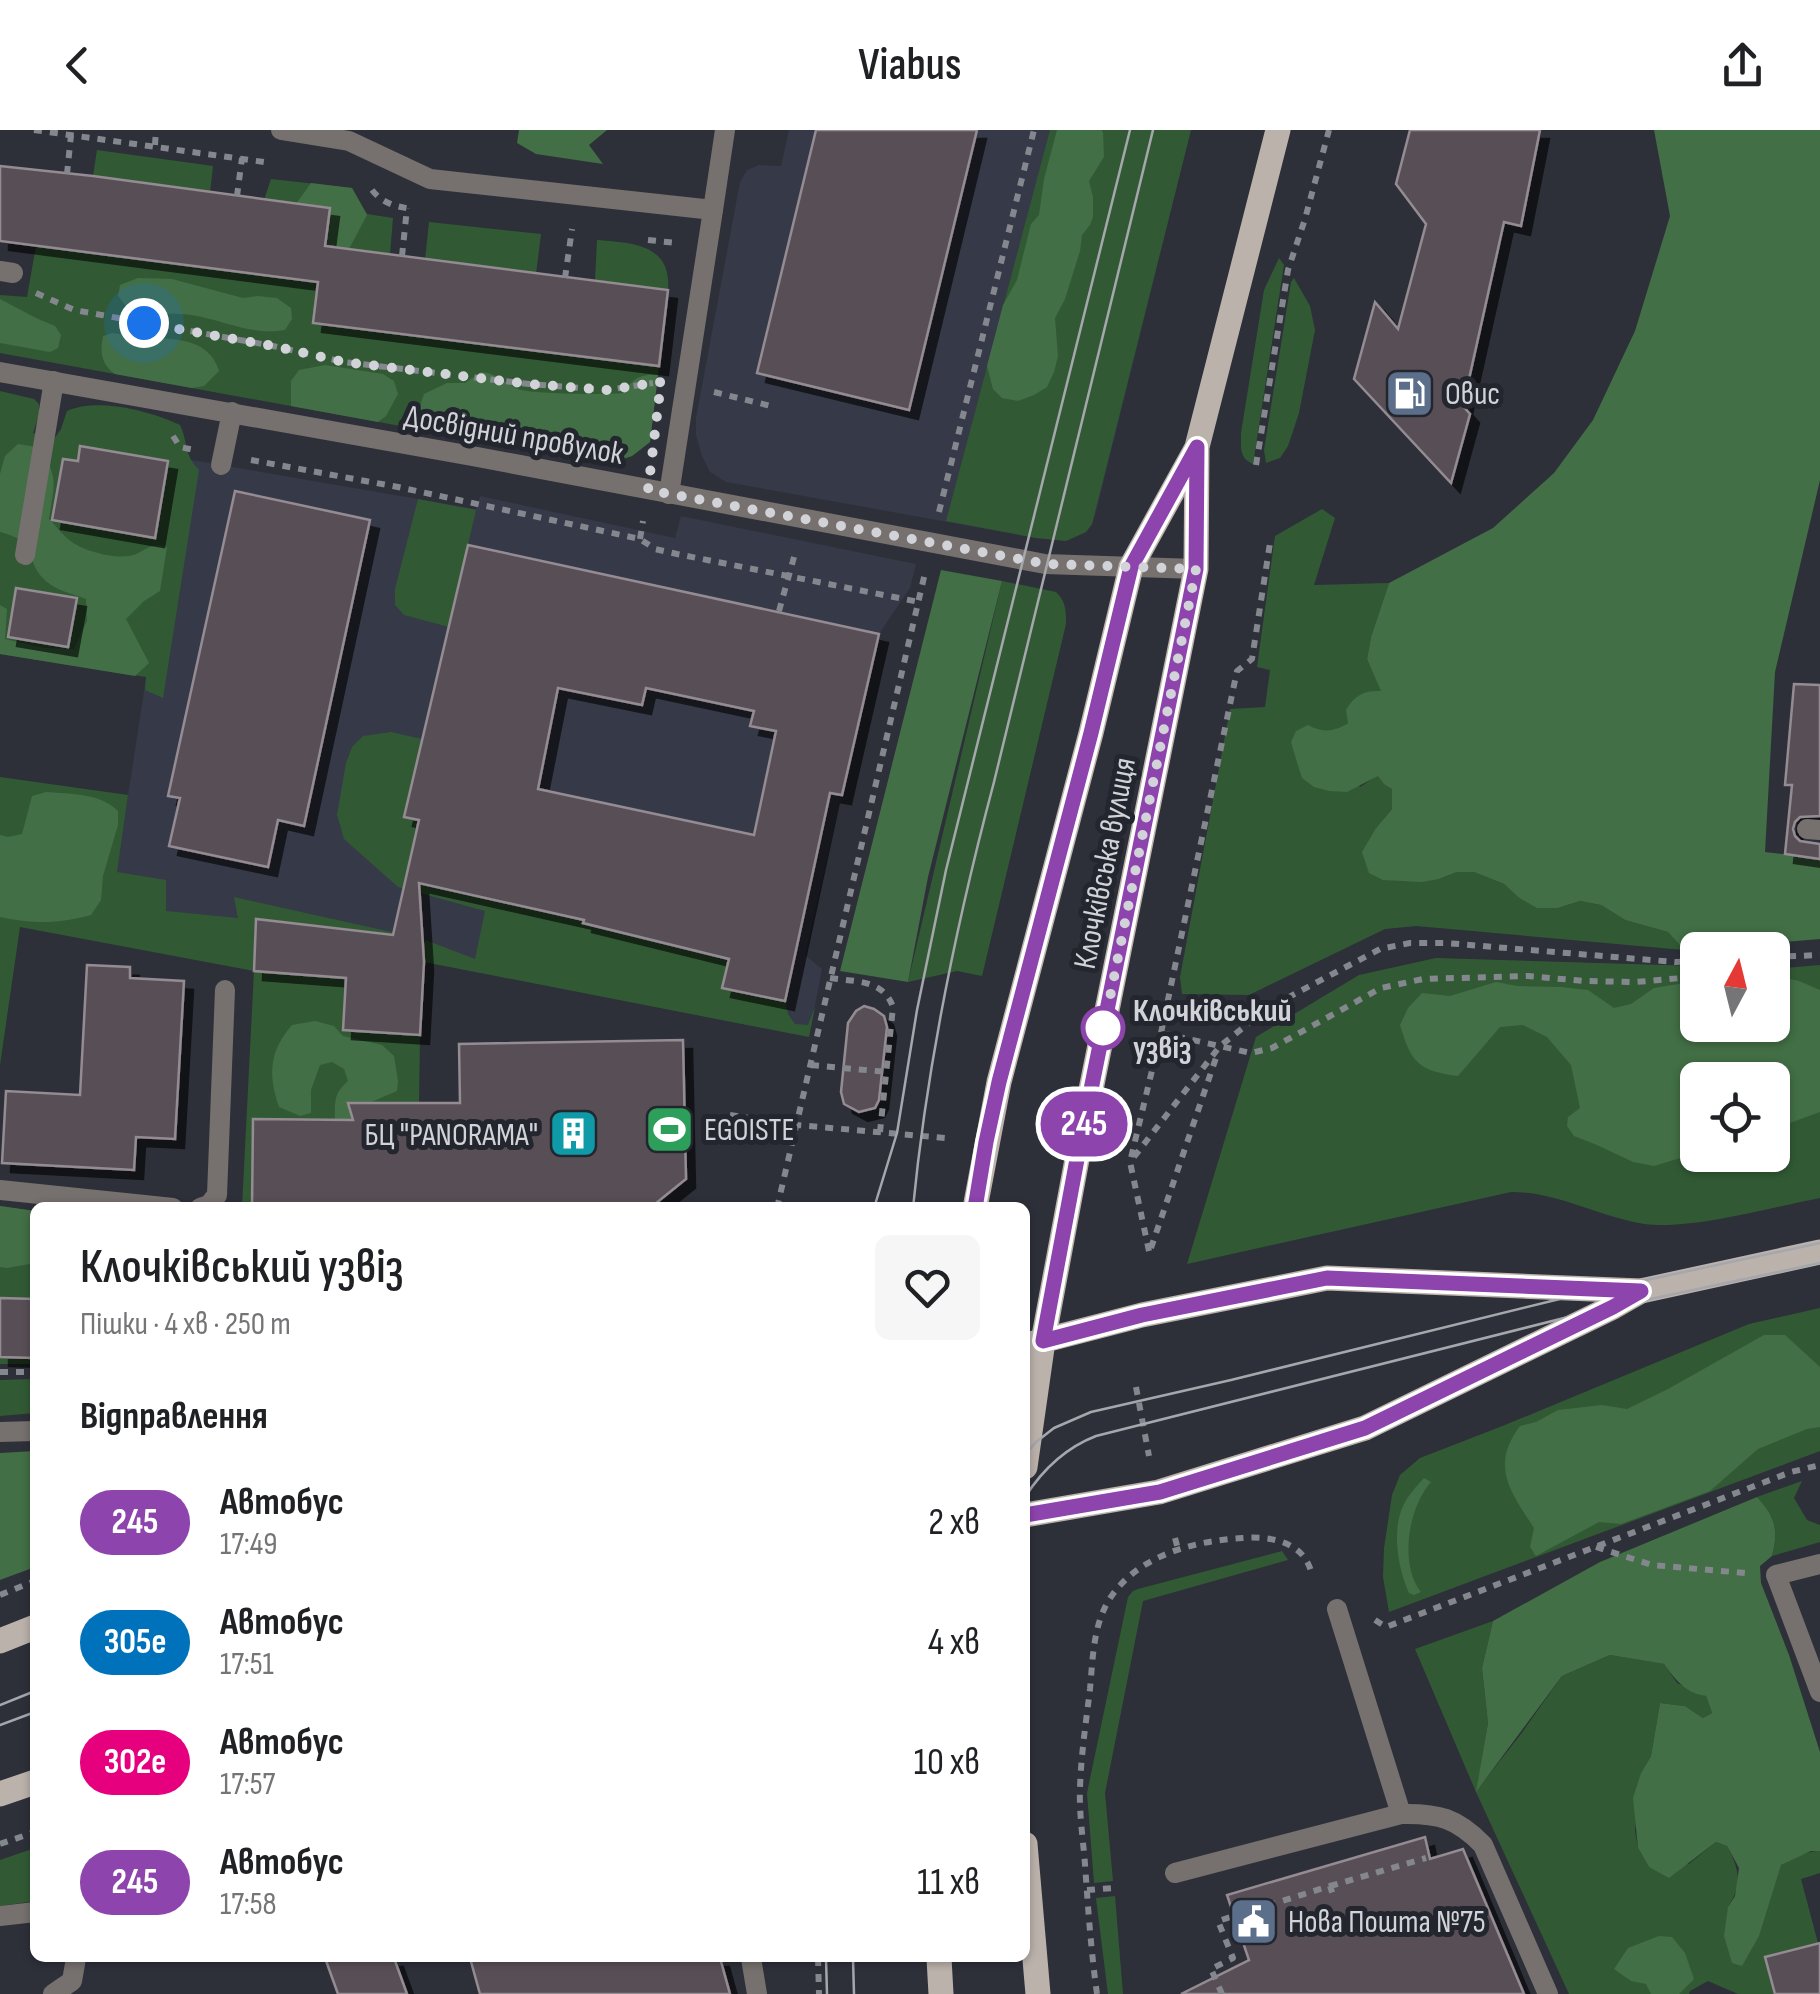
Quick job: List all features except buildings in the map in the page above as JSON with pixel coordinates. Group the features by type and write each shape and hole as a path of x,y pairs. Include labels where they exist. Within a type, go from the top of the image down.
{"main road":[{"name":"Клочківська вулиця","path":"1030,1398 1034,1343 1078,1154 1196,569 1197,447 1278,130"},
{"name":"Клочківська вулиця","path":"976,1202 999,1082 1131,567 1197,447"},
{"path":"1034,1343 1142,1315 1327,1278 1641,1291 1820,1252"},
{"path":"1030,1514 1160,1492 1365,1428 1641,1291"},
{"path":"0,1642 30,1629"},
{"path":"1030,1902 1038,1994"},
{"path":"939,1962 941,1994"}],"street":[{"path":"282,130 349,141 430,179 713,210"},
{"path":"669,494 725,130"},
{"name":"Досвідний провулок","path":"0,372 1046,564 1196,569"},
{"path":"24,555 54,381"},
{"path":"222,460 232,412"},
{"path":"211,1202 217,1195 224,990"},
{"path":"0,1190 115,1202"},
{"path":"0,1432 30,1430"},
{"path":"1820,1564 1776,1576 1820,1692"},
{"path":"1337,1609 1401,1814"},
{"path":"1175,1873 1401,1814 1448,1818 1483,1845 1548,1994"},
{"path":"0,1916 30,1913"},
{"path":"52,1994 72,1981 75,1962"},
{"path":"752,1962 757,1994"}],"path":[{"path":"34,130 280,164"},
{"path":"154,145 156,130"},
{"path":"779,1202 932,542 1034,130"},
{"path":"1256,464 1288,270 1328,130"},
{"path":"67,174 71,135"},
{"path":"237,196 242,158"},
{"path":"369,186 378,198 391,205 425,210"},
{"path":"402,256 406,208"},
{"path":"565,278 572,229 590,232"},
{"path":"643,239 678,244"},
{"path":"6,272 38,294 74,310 344,362 607,390 661,382"},
{"path":"222,460 398,486 640,540 655,549 919,602"},
{"path":"1220,1046 1149,1251 1130,1162 1237,671 1252,659 1270,542"},
{"path":"780,611 790,575"},
{"path":"1130,1162 1220,1046 1268,1008 1380,950 1410,943 1446,943 1680,962"},
{"path":"1790,956 1820,955"},
{"path":"1161,1033 1251,1052 1272,1048 1382,988 1423,979 1528,976 1636,982 1680,977"},
{"path":"830,978 876,986 888,994 893,1007 880,1132"},
{"path":"811,1064 887,1072"},
{"path":"730,1115 944,1138"},
{"path":"0,1372 30,1372"},
{"path":"1136,1387 1149,1456"},
{"path":"1386,1627 1791,1472 1820,1465"},
{"path":"1097,1994 1080,1792 1094,1654 1104,1608 1122,1584 1145,1565 1178,1549 1208,1541 1251,1537 1292,1544 1302,1552 1312,1571"},
{"path":"1174,1538 1178,1549"},
{"path":"1596,1547 1652,1565 1776,1576"},
{"path":"0,1595 30,1583"},
{"path":"0,1844 30,1834"},
{"path":"1222,1994 1211,1969 1234,1958 1218,1921 1426,1858"},
{"path":"1330,1886 1334,1898"},
{"path":"1087,1890 1115,1888"},
{"path":"818,1962 819,1994"}],"shaded area":[{"path":"789,130 1191,130 1096,512 1086,532 1066,541 1036,538 726,482 710,472 696,435 696,418 740,182 747,170 759,165 781,166"},
{"path":"180,458 476,509 480,496 675,538 681,516 916,564 910,588 879,634 805,955 822,969 809,1037 165,911 166,881 116,873"}],"green space":[{"path":"519,130 607,130 589,145 603,164 536,154 517,143"},
{"path":"1050,130 1191,130 1092,524 1086,532 1066,541 946,521"},
{"path":"1057,130 1101,130 1104,157 1089,181 1093,217 1082,235 1065,299 1055,318 1058,356 1054,372 1047,387 1018,401 1002,398 993,389 987,366 1003,305 1017,280 1031,224 1039,215"},
{"path":"1654,130 1820,130 1820,480 1775,672 1765,852 1820,858 1820,939 1790,941 1790,932 1680,932 1680,946 1668,932 1625,920 1601,905 1580,901 1558,908 1537,908 1504,884 1474,872 1457,872 1422,882 1383,880 1369,873 1362,852 1392,809 1392,789 1378,776 1347,792 1314,787 1302,778 1291,742 1296,731 1308,725 1328,730 1348,723 1346,710 1360,694 1381,691 1367,659 1389,583 1493,528 1554,473 1593,420 1635,331 1670,216"},
{"path":"97,150 213,166 210,193 93,176"},
{"path":"271,179 352,188 367,214 393,218 390,254 325,247 329,208 264,200"},
{"path":"311,183 352,188 367,215 349,249 325,247 330,208 296,204"},
{"path":"429,222 541,234 536,274 425,260"},
{"path":"597,240 636,245 657,255 668,275 668,291 595,281"},
{"path":"36,246 318,282 314,323 659,367 650,442 632,456 608,464 0,353 0,295 27,297"},
{"path":"1279,258 1284,265 1253,464 1243,456 1241,433 1264,290"},
{"path":"138,278 172,279 243,298 277,298 291,308 292,319 285,330 261,331 191,315 135,310 118,296 120,285"},
{"path":"1294,278 1310,306 1315,330 1299,413 1288,446 1280,458 1266,463 1264,450"},
{"path":"0,299 55,326 61,335 58,348 50,352 0,343"},
{"path":"112,333 189,342 207,352 219,371 204,386 192,388 115,374 104,362 102,352 103,336"},
{"path":"325,365 383,374 394,381 398,394 386,416 378,422 291,406 291,381 299,370"},
{"path":"481,372 525,391 586,394 623,393 638,378 658,375 650,442 632,456 608,464 423,430 418,411 424,394 447,383 465,383"},
{"path":"0,391 34,399 39,404 39,415 33,433 54,439 67,411 93,405 139,411 180,425 188,454 199,470 163,698 145,690 146,677 0,654","holes":["81,446 168,461 155,538 53,520 63,460 78,461"]},
{"path":"18,444 37,447 49,465 53,489 49,519 72,542 113,556 130,556 154,545 167,547 160,591 126,619 149,663 135,676 0,654 0,605 7,609 5,639 44,648 74,649 87,621 86,599 46,581 36,569 27,545 0,532 0,474 5,456"},
{"path":"418,499 476,510 449,627 404,615 395,605 395,589"},
{"path":"1322,509 1335,518 1314,585 1389,583 1367,659 1382,691 1347,723 1320,732 1360,787 1378,775 1392,789 1392,809 1376,828 1383,880 1439,879 1457,872 1474,872 1504,884 1518,897 1558,908 1580,901 1601,905 1625,920 1668,932 1680,950 1416,926 1385,929 1249,995 1182,994 1180,977 1230,709 1265,707 1270,670 1257,667 1275,536"},
{"path":"941,570 1002,581 928,877 908,982 840,971"},
{"path":"1002,581 1056,592 1064,603 1066,624 982,976 957,971 908,982"},
{"path":"391,732 422,739 408,799 494,900 556,914 587,905 584,924 729,959 723,988 785,1001 795,1024 808,1025 815,1007 809,1037 424,962 422,939 256,920 255,971 346,978 343,1030 420,1035 419,1103 349,1103 372,1202 323,1120 253,1119 252,1202 242,1202 254,971 20,927 0,1065 0,777 128,795 117,872 166,880 166,911 238,918 234,897 423,939 475,959 485,911 398,887 344,839 337,815 346,763 352,747 363,736"},
{"path":"46,792 94,798 118,811 101,900 91,915 68,920 35,922 0,917 0,835 22,834 32,796"},
{"path":"1436,958 1680,965 1680,1042 1790,1042 1790,968 1820,965 1820,1198 1708,1221 1664,1225 1628,1221 1544,1196 1511,1192 1187,1264 1256,1037 1359,975"},
{"path":"1790,979 1820,990 1820,1112 1790,1123 1790,1062 1680,1062 1680,1158 1654,1166 1633,1162 1574,1136 1567,1126 1568,1117 1580,1108 1571,1065 1547,1037 1523,1025 1500,1027 1458,1076 1434,1071 1418,1062 1400,1025 1408,1008 1422,993 1450,996 1496,982 1588,990 1614,1008 1631,1004 1654,988 1680,984 1680,1042 1790,1042"},
{"path":"315,1021 334,1026 343,1036 382,1045 394,1056 397,1091 369,1103 349,1103 357,1141 335,1121 337,1094 348,1081 344,1069 332,1062 320,1065 311,1090 311,1113 300,1116 279,1107 272,1074 275,1054 292,1025"},
{"path":"0,1206 30,1210 30,1364 0,1364"},
{"path":"0,1206 30,1210 30,1264 0,1267"},
{"path":"1820,1308 1820,1451 1389,1612 1383,1577 1392,1495 1400,1475 1420,1458 1749,1324"},
{"path":"1764,1335 1785,1335 1820,1367 1820,1427 1758,1449 1710,1491 1621,1524 1599,1522 1536,1556 1530,1547 1534,1528 1511,1490 1505,1466 1511,1440 1520,1426 1558,1410 1602,1405 1627,1409"},
{"path":"30,1379 30,1413 0,1416 0,1380"},
{"path":"30,1451 30,1569 0,1580 0,1453"},
{"path":"1424,1478 1431,1482 1417,1506 1409,1536 1410,1567 1421,1592 1414,1595 1409,1593 1402,1572 1398,1525 1406,1500"},
{"path":"1802,1481 1794,1498 1807,1520 1820,1525 1820,1542 1772,1556 1774,1524 1757,1497"},
{"path":"1757,1497 1772,1517 1775,1531 1772,1556 1760,1566 1761,1583 1820,1752 1820,1851 1811,1851 1781,1865 1759,1936 1742,1966 1732,1963 1724,1936 1739,1868 1727,1846 1716,1842 1669,1878 1649,1867 1638,1848 1633,1798 1651,1756 1660,1703 1685,1706 1703,1718 1712,1713 1706,1696 1682,1685 1664,1664 1610,1655 1562,1676 1476,1792 1488,1723 1482,1668 1493,1621 1600,1562"},
{"path":"1282,1551 1288,1560 1143,1601 1105,1793 1113,1881 1094,1883 1087,1793 1128,1597 1138,1589"},
{"path":"1493,1621 1482,1668 1488,1723 1477,1790 1562,1676 1610,1655 1664,1664 1677,1683 1706,1696 1712,1713 1703,1718 1685,1706 1660,1703 1651,1756 1641,1773 1635,1831 1638,1848 1649,1867 1689,1864 1716,1842 1727,1846 1738,1876 1728,1907 1783,1864 1820,1851 1820,1873 1801,1879 1818,1943 1765,1957 1775,1994 1738,1994 1708,1981 1689,1994 1569,1994 1476,1792 1415,1649"},
{"path":"30,1850 30,1902 0,1906 0,1860"},
{"path":"1115,1896 1123,1994 1108,1994 1096,1898"},
{"path":"1659,1936 1672,1937 1685,1953 1694,1979 1679,1994 1651,1994 1646,1984 1631,1981 1614,1969 1628,1948"}],"tram line":[{"path":"876,1202 897,1133 946,870 1130,130"},
{"path":"914,1202 926,1100 956,940 1153,130"},
{"path":"1030,1449 1054,1428 1091,1412 1576,1295 1820,1243"},
{"path":"1030,1490 1056,1460 1096,1436 1580,1314 1820,1263"},
{"path":"0,1705 30,1693"},
{"path":"0,1725 30,1714"},
{"path":"826,1962 827,1994"},
{"path":"853,1962 854,1994"}],"bus line":[{"name":"245","path":"976,1202 999,1082 1131,567 1197,447 1196,569 1043,1341 1142,1315 1327,1278 1641,1291 1365,1428 1160,1492 1030,1514"}],"place":[{"name":"Овис","path":"1410,393"},
{"name":"Клочківський узвіз","path":"1103,1028"},
{"name":"EGOISTE","path":"669,1129"},
{"name":"БЦ \"PANORAMA\"","path":"573,1134"},
{"name":"Нова Пошта №75","path":"1253,1921"}],"route":[{"path":"144,323 344,362 529,384 607,390 661,382 648,490 1046,564 1196,569 1102,1037 1103,1028"}]}
